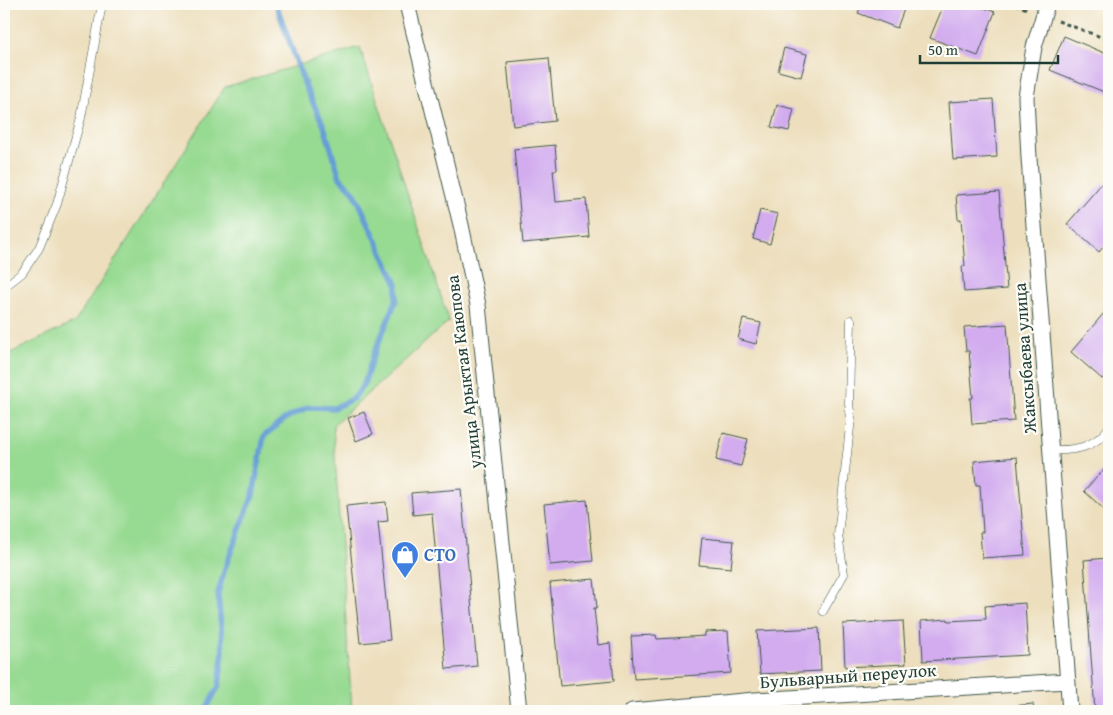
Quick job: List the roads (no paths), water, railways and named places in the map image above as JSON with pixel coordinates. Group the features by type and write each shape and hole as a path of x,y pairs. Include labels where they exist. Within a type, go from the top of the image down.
{"street":[{"name":"улица Арыктая Каюпова","path":"407,4 461,225 478,305 519,711"},
{"name":"Жаксыбаева улица","path":"1045,10 1034,47 1026,97 1070,711"},
{"name":"Бульварный переулок","path":"632,711 755,700 1068,681"}],"lane":[{"path":"4,287 22,273 39,248 57,204 81,118 102,4"},
{"path":"823,611 844,574 838,535 851,418 849,404 851,320"},
{"path":"1050,450 1089,446 1105,434 1109,428"}],"waterway":[{"path":"205,711 219,686 223,651 218,593 226,565 253,495 264,436 286,418 309,407 334,408 354,398 364,384 373,356 396,301 397,284 354,192 340,178 324,126 306,88 276,4"}],"place":[{"name":"СТО","path":"405,579"}]}
